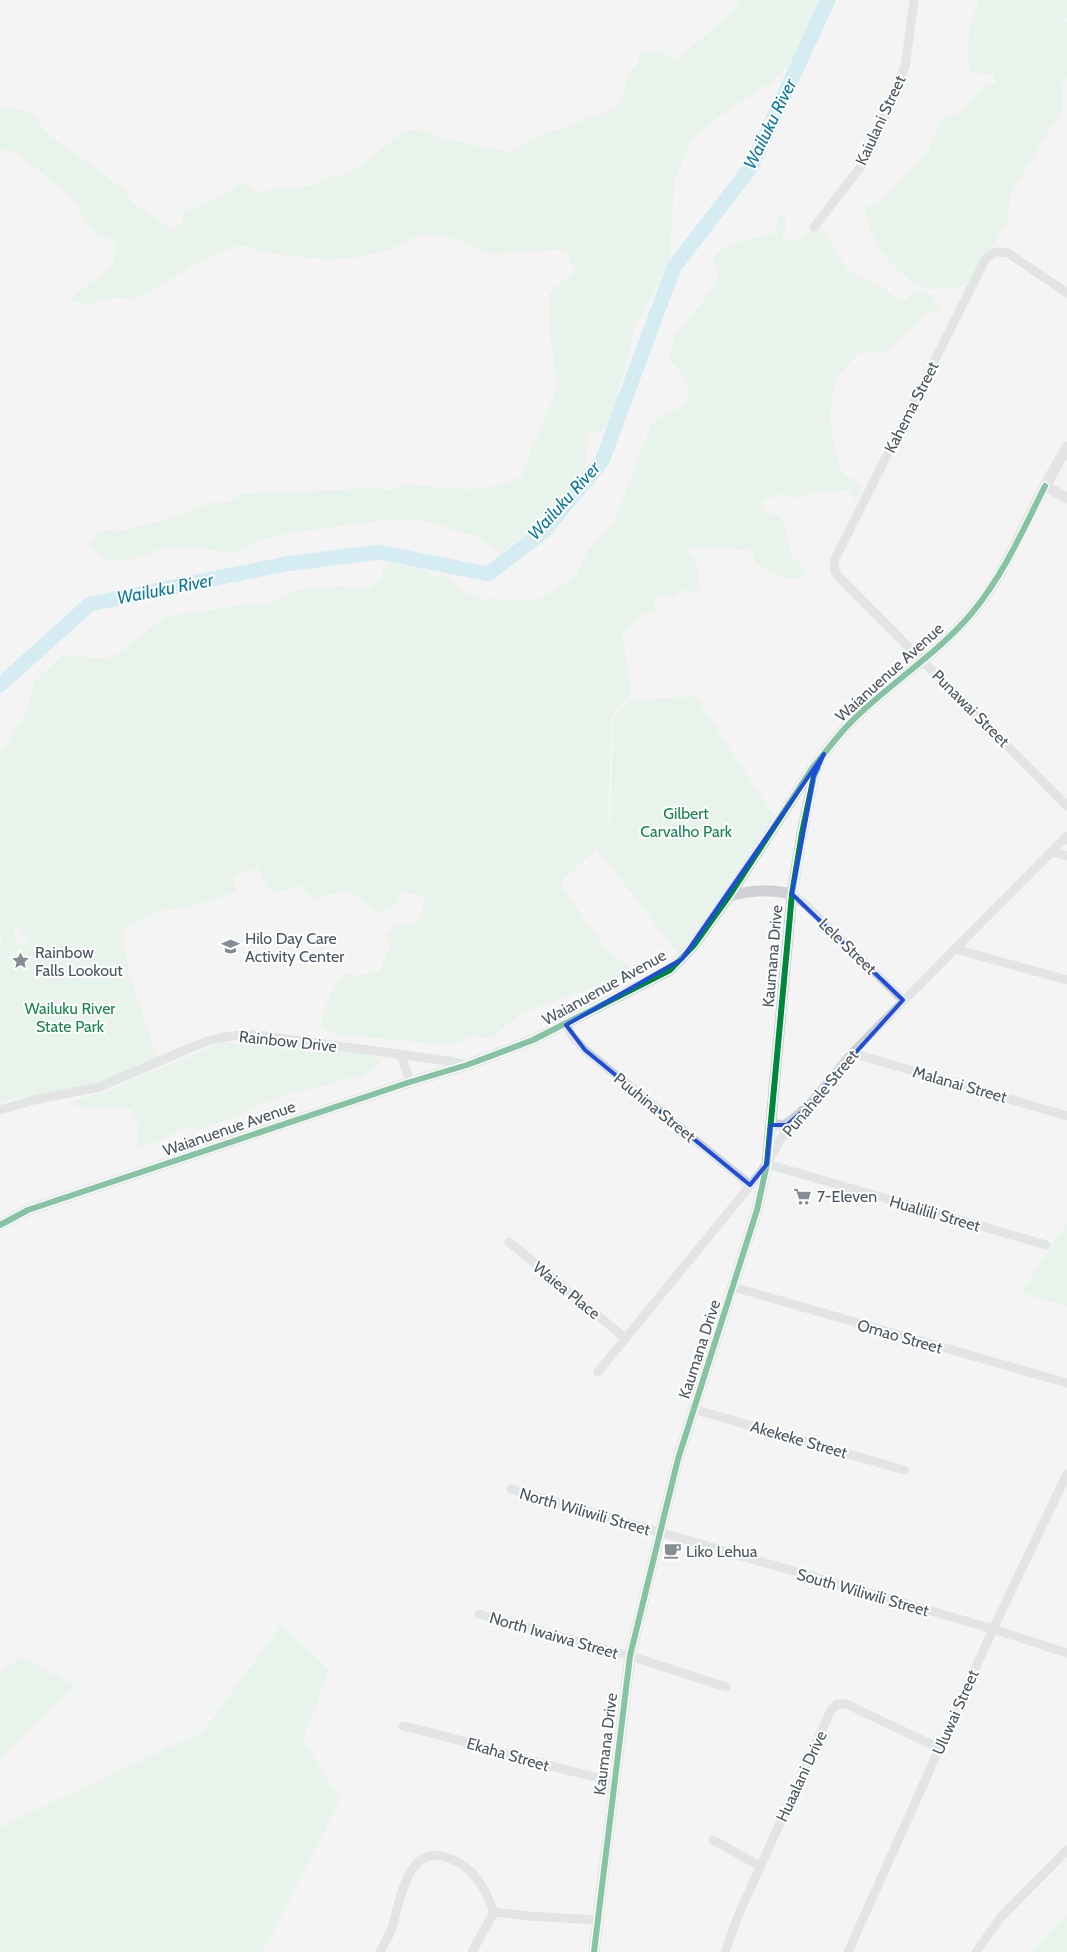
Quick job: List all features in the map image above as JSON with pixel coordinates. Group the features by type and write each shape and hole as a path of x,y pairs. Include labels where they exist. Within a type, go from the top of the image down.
{"street":[{"name":"Kaiulani Street","path":"814,227 863,164 871,148 904,67 914,0"},
{"name":"Kahema Street","path":"834,568 835,559 984,262 989,256 996,252 1011,254 1067,293"},
{"name":"Waianuenue Avenue","path":"0,1224 28,1210 410,1082 467,1065 533,1040 566,1025 670,970 694,945 729,896 813,767 853,719 923,660 960,626 981,602 1004,569 1045,486 1067,447"},
{"path":"1045,486 1067,498"},
{"name":"Punawai Street","path":"834,568 836,574 1067,806"},
{"name":"Kaumana Drive","path":"594,1952 630,1656 678,1458 757,1210 767,1164 792,894 814,776 824,754"},
{"name":"Punahele Street","path":"598,1372 767,1164 781,1139 852,1053 1067,836"},
{"path":"1052,852 1067,856"},
{"path":"729,896 750,890 768,890 792,894"},
{"name":"Lele Street","path":"792,894 807,906 903,1000"},
{"path":"955,950 1067,980"},
{"name":"Puuhina Street","path":"566,1025 572,1037 585,1050 750,1185"},
{"name":"Rainbow Drive","path":"0,1110 34,1100 99,1087 159,1060 222,1037 257,1035 467,1065"},
{"name":"Malanai Street","path":"852,1053 1067,1116"},
{"path":"398,1054 403,1061 410,1082"},
{"path":"772,1123 776,1126 787,1125 803,1111"},
{"name":"Hualilili Street","path":"767,1164 1046,1245"},
{"name":"Waiea Place","path":"509,1242 625,1338"},
{"name":"Omao Street","path":"733,1287 1067,1383"},
{"name":"Akekeke Street","path":"693,1409 904,1470"},
{"name":"Uluwai Street","path":"848,1952 993,1629 1067,1474"},
{"name":"North Wiliwili Street","path":"511,1490 659,1533"},
{"name":"South Wiliwili Street","path":"659,1533 993,1629 1067,1653"},
{"name":"North Iwaiwa Street","path":"479,1614 630,1656 726,1687"},
{"name":"Huaalani Drive","path":"725,1952 730,1934 760,1866 831,1710 837,1704 846,1704 939,1748"},
{"name":"Ekaha Street","path":"403,1726 571,1772 614,1781"},
{"path":"713,1840 760,1866"},
{"path":"976,1952 1001,1917 1067,1850"},
{"path":"380,1952 393,1927 407,1877 414,1866 426,1857 442,1856 458,1862 474,1873 486,1892 494,1912"},
{"path":"494,1912 597,1920"},
{"path":"472,1952 494,1912"}],"highlighted area":[{"path":"824,754 814,776 792,894 903,1000 803,1111 787,1125 771,1125 767,1164 750,1185 585,1050 566,1025 682,959"}],"green space":[{"path":"740,0 822,0 808,35 791,64 773,81 717,118 692,140 675,178 670,260 634,329 615,407 602,432 588,431 586,463 581,480 531,531 500,553 478,537 421,520 380,521 296,532 256,541 233,554 198,548 172,548 138,558 117,561 105,559 95,551 90,545 98,534 106,530 122,531 185,514 209,503 229,502 241,494 376,488 391,490 407,485 480,489 493,487 521,476 558,385 550,336 549,293 576,271 566,251 553,250 489,255 467,243 445,236 418,235 390,250 358,257 331,259 296,257 259,251 241,245 204,258 136,299 114,298 88,304 69,300 110,269 116,253 116,244 108,237 101,235 86,225 78,205 70,196 19,155 0,148 0,106 31,112 48,134 125,190 132,203 173,231 183,221 184,212 220,197 241,183 245,182 252,190 266,192 275,187 300,187 315,184 328,177 346,175 394,139 410,130 428,130 435,137 509,152 552,130 571,127 590,117 598,116 617,106 621,101 628,74 637,64 642,53 663,51 674,62 737,8"},
{"path":"979,0 1067,0 1067,16 1065,19 1067,23 1067,77 1061,92 1064,107 1010,195 1008,222 966,286 931,289 923,287 907,278 885,256 873,237 865,208 880,202 928,151 942,119 961,112 984,86 996,84 994,74 971,73 968,44"},
{"path":"783,215 787,222 782,239 791,241 804,236 813,225 820,224 847,270 882,287 899,300 905,301 914,290 928,294 934,298 941,311 929,312 885,353 859,353 836,378 829,418 839,467 846,476 862,484 856,501 847,489 835,493 817,491 800,498 782,494 761,501 765,511 774,514 783,522 791,554 805,569 804,576 792,578 774,573 757,564 754,554 747,550 691,547 688,551 697,564 700,594 684,590 667,598 658,593 653,603 656,611 645,613 622,633 631,691 611,717 608,820 606,825 611,821 613,718 631,700 695,696 778,821 682,959 596,847 560,883 608,952 630,966 624,975 520,1014 491,1039 473,1036 451,1045 341,1035 322,1027 326,1005 336,985 345,973 356,976 380,971 390,947 388,933 396,925 411,925 420,919 425,898 402,891 397,904 379,914 362,899 349,892 336,893 314,900 301,886 276,892 267,887 257,867 233,878 236,892 192,906 152,913 122,931 129,974 158,1059 96,1083 0,1102 0,950 3,940 0,937 0,755 26,713 35,681 63,655 111,659 165,617 241,605 270,604 292,591 339,586 368,589 381,580 384,567 391,563 424,570 433,576 447,576 460,589 479,599 538,600 569,581 577,574 588,550 614,522 652,423 684,405 689,395 690,391 685,379 668,357 677,333 715,286 718,276 714,258 725,247 732,244 773,234 778,226 777,219","holes":["19,927 29,943 17,946 14,928"]},
{"path":"223,1042 311,1047 374,1055 381,1058 380,1065 361,1078 346,1078 336,1083 289,1092 234,1118 202,1128 183,1128 159,1141 141,1147 137,1146 139,1129 131,1109 91,1110 77,1106 71,1101 112,1090 130,1080"},
{"path":"1067,1223 1067,1306 1021,1293"},
{"path":"281,1625 329,1670 303,1739 340,1799 263,1952 0,1952 0,1827 203,1732"},
{"path":"22,1657 75,1686 0,1759 0,1672"},
{"path":"1067,1915 1067,1952 1031,1952"}],"waterway":[{"name":"Wailuku River","path":"0,685 90,604 286,564 379,552 488,574 544,531 602,461 674,267 751,167 828,0"}],"cycle path":[{"path":"0,1225 28,1210 410,1082 467,1065 533,1040 670,970 694,945 729,896 813,767 838,736 869,705 944,642 971,614 993,584 1012,552 1045,486"},
{"path":"594,1952 630,1656 678,1459 757,1210 767,1164 792,894 802,833 814,776 818,768"}],"place":[{"name":"Hilo Day Care Activity Center","path":"231,947"},
{"name":"Rainbow Falls Lookout","path":"21,961"},
{"name":"7-Eleven","path":"803,1196"},
{"name":"Liko Lehua","path":"672,1551"}],"park label":[{"name":"Gilbert Carvalho Park","path":"686,822"},
{"name":"Wailuku River State Park","path":"70,1017"}]}
